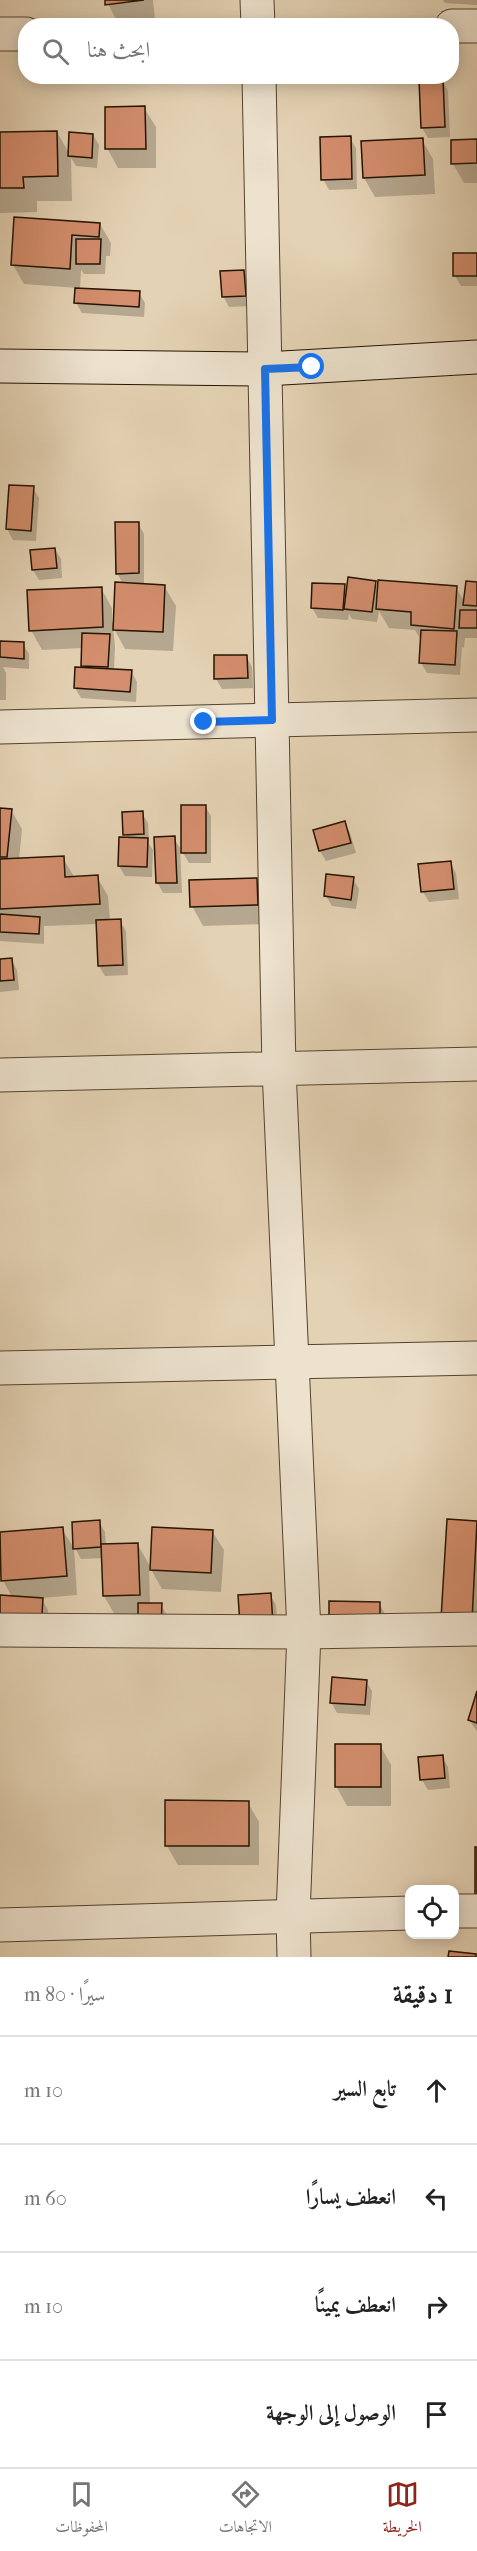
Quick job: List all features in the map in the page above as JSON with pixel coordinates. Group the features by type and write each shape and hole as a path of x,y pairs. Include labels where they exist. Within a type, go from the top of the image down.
{"street":[{"path":"257,0 258,18"},
{"path":"459,26 477,26"},
{"path":"0,34 18,34"},
{"path":"259,84 279,1069 304,1632 293,1916 294,1957"},
{"path":"0,366 265,369 477,357"},
{"path":"0,727 477,716"},
{"path":"0,1075 477,1064"},
{"path":"0,1368 477,1358"},
{"path":"0,1630 304,1632 477,1629"},
{"path":"459,1911 477,1911"},
{"path":"0,1925 405,1913"}],"building":[{"path":"105,0 144,0 105,5"},
{"path":"419,84 443,84 445,127 421,128"},
{"path":"145,106 146,149 105,149 105,107"},
{"path":"57,131 58,176 23,177 24,188 0,188 0,132"},
{"path":"69,132 93,134 92,158 68,156"},
{"path":"351,136 352,179 321,180 320,137"},
{"path":"423,138 425,175 363,178 361,141"},
{"path":"477,139 477,163 451,164 451,140"},
{"path":"14,217 100,223 99,237 72,235 70,269 11,265"},
{"path":"76,239 101,239 100,264 76,264"},
{"path":"453,253 477,253 477,276 453,276"},
{"path":"244,270 246,296 222,297 220,271"},
{"path":"75,288 140,291 139,307 74,303"},
{"path":"9,485 34,486 31,531 6,529"},
{"path":"115,522 139,522 139,573 116,574"},
{"path":"55,548 57,568 32,570 30,550"},
{"path":"348,577 376,581 372,612 344,609"},
{"path":"378,580 457,586 454,629 411,625 411,612 376,609"},
{"path":"466,581 477,582 477,606 463,605"},
{"path":"115,582 165,585 163,632 113,630"},
{"path":"312,583 345,584 343,610 311,608"},
{"path":"102,587 103,627 29,631 27,590"},
{"path":"460,610 477,610 477,628 459,628"},
{"path":"421,630 457,631 455,665 419,663"},
{"path":"82,633 110,634 108,667 81,666"},
{"path":"0,641 24,642 24,659 0,657"},
{"path":"214,655 247,655 248,678 214,679"},
{"path":"75,667 132,670 130,692 74,688"},
{"path":"181,805 206,805 206,853 181,853"},
{"path":"0,808 12,809 7,857 0,857"},
{"path":"143,811 144,834 123,835 122,812"},
{"path":"345,821 351,843 319,851 313,830"},
{"path":"175,836 177,883 156,883 154,837"},
{"path":"119,837 148,838 147,867 118,866"},
{"path":"64,856 65,877 98,875 100,904 0,909 0,859"},
{"path":"451,861 454,889 421,892 418,864"},
{"path":"326,874 354,877 351,900 324,896"},
{"path":"257,878 258,905 190,907 189,880"},
{"path":"0,914 40,917 39,934 0,932"},
{"path":"121,919 123,965 98,966 96,920"},
{"path":"12,958 14,980 0,981 0,959"},
{"path":"447,1519 477,1521 472,1621 441,1619"},
{"path":"100,1520 101,1547 73,1549 72,1522"},
{"path":"63,1527 67,1576 1,1581 0,1532"},
{"path":"152,1527 213,1530 211,1573 150,1570"},
{"path":"138,1543 140,1595 103,1596 101,1544"},
{"path":"271,1593 273,1624 240,1625 238,1595"},
{"path":"0,1595 43,1598 41,1631 0,1629"},
{"path":"329,1601 380,1602 380,1622 329,1622"},
{"path":"138,1603 162,1603 161,1627 138,1626"},
{"path":"332,1677 367,1680 365,1705 330,1703"},
{"path":"477,1691 477,1723 468,1720"},
{"path":"335,1744 381,1744 381,1787 335,1787"},
{"path":"443,1755 445,1778 420,1780 418,1757"},
{"path":"165,1800 249,1801 249,1846 165,1846"},
{"path":"475,1847 477,1847 477,1895 475,1895"},
{"path":"449,1951 476,1954 476,1957 448,1957"}],"route":[{"path":"204,722 272,720 265,369 312,367"}]}
